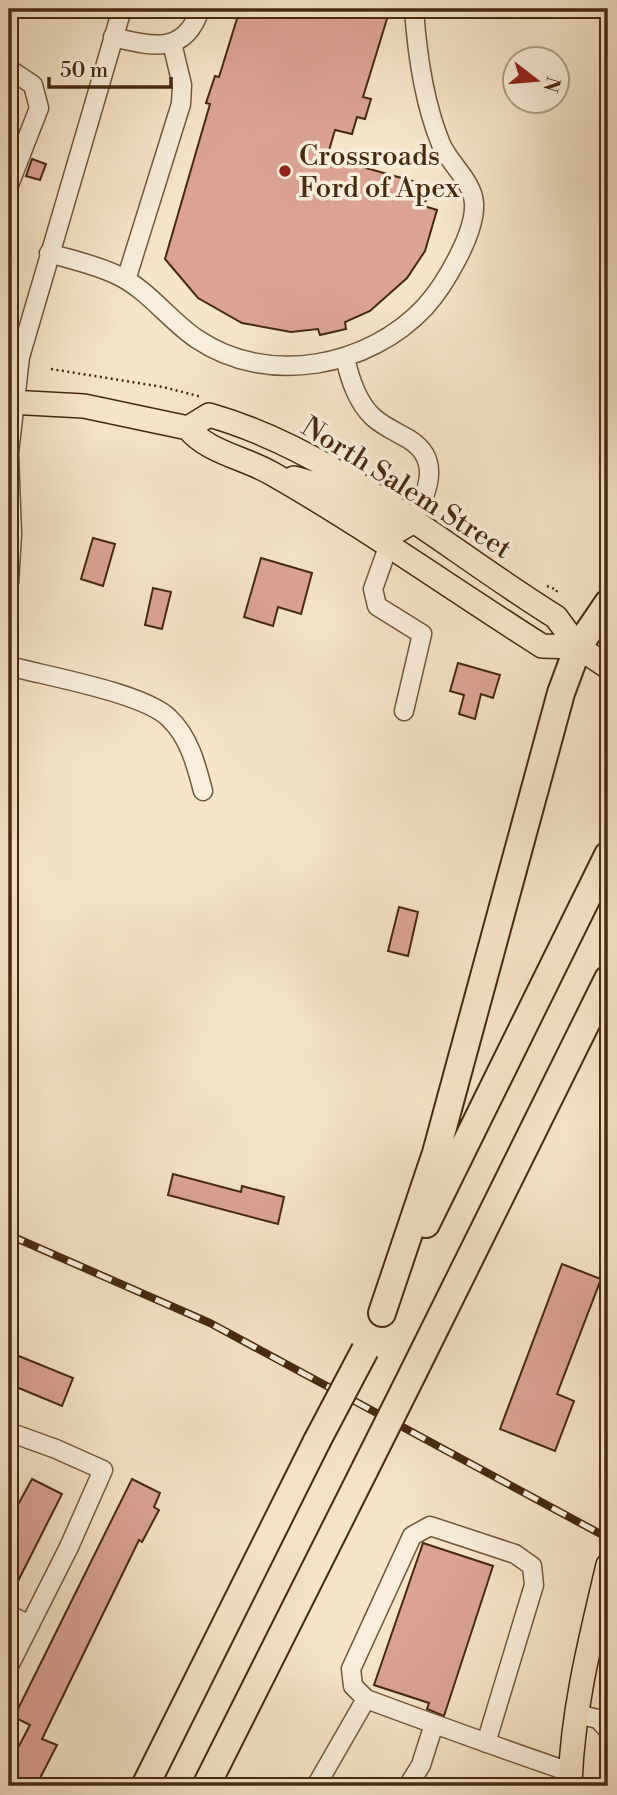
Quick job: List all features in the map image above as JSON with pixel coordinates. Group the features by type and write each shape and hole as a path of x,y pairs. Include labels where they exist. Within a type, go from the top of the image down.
{"highway":[{"path":"382,1313 436,1153 558,706 578,647 608,603"},
{"path":"145,1786 365,1350 608,855"},
{"path":"206,1786 608,979"}],"main road":[{"name":"North Salem Street","path":"11,402 84,406 188,428 198,441 270,472 542,646 578,647"},
{"name":"North Salem Street","path":"188,428 209,415 258,432 308,456 556,617 578,647 608,667"},
{"path":"270,472 325,487 392,528 400,530 412,522"},
{"path":"570,1779 577,1714 608,1564"}],"street":[{"path":"9,583 12,534 9,453 11,402 20,357 49,253 122,9"},
{"path":"113,37 154,46 172,43 188,31 200,9"},
{"path":"49,253 126,281 179,326 222,352 271,365 316,365 345,358 385,341 431,299 459,253 474,210 471,192 452,165 435,129 418,45 414,9"},
{"path":"126,281 181,104 182,85 172,43"},
{"path":"9,69 33,85 39,107 9,185"},
{"path":"345,358 363,404 384,426 417,446 428,462 429,483 412,522"},
{"path":"388,547 373,589 377,606 422,634 404,711"},
{"path":"9,666 147,704 169,717 191,748 203,791"},
{"path":"9,1432 103,1470 9,1665"},
{"path":"486,1743 534,1585 531,1566 515,1553 430,1526 412,1536 351,1669 353,1686 366,1699 486,1743 570,1779"},
{"path":"9,1615 30,1625"},
{"path":"316,1786 366,1699"},
{"path":"577,1714 598,1719 608,1730"},
{"path":"408,1786 421,1765 434,1724"}],"building":[{"name":"Crossroads Ford of Apex","path":"240,9 390,9 363,97 371,99 365,119 357,117 352,134 335,130 327,157 430,186 424,206 437,210 425,251 407,278 370,311 345,322 346,329 320,335 318,329 291,332 242,323 198,298 165,259 210,104 206,103 215,76 219,77"},
{"path":"32,159 46,164 40,180 26,176"},
{"path":"93,538 115,544 103,586 81,579"},
{"path":"261,558 312,573 301,614 278,607 273,626 244,617"},
{"path":"153,588 171,592 162,629 145,625"},
{"path":"458,663 500,675 493,698 481,694 475,719 459,714 464,695 450,691"},
{"path":"399,907 418,912 408,956 388,951"},
{"path":"173,1174 241,1192 242,1186 284,1197 278,1224 168,1195"},
{"path":"562,1264 601,1279 557,1394 574,1401 555,1451 500,1429"},
{"path":"9,1352 73,1378 62,1406 9,1384"},
{"path":"32,1479 62,1494 9,1599 9,1521"},
{"path":"132,1479 160,1493 154,1507 159,1510 142,1542 139,1540 42,1739 57,1745 36,1786 9,1786 9,1765 30,1725 14,1717"},
{"path":"423,1543 493,1566 444,1716 427,1709 429,1703 374,1685"}],"railway":[{"path":"9,1235 210,1323 608,1538"}],"place":[{"name":"Crossroads Ford of Apex","path":"285,171"}]}
